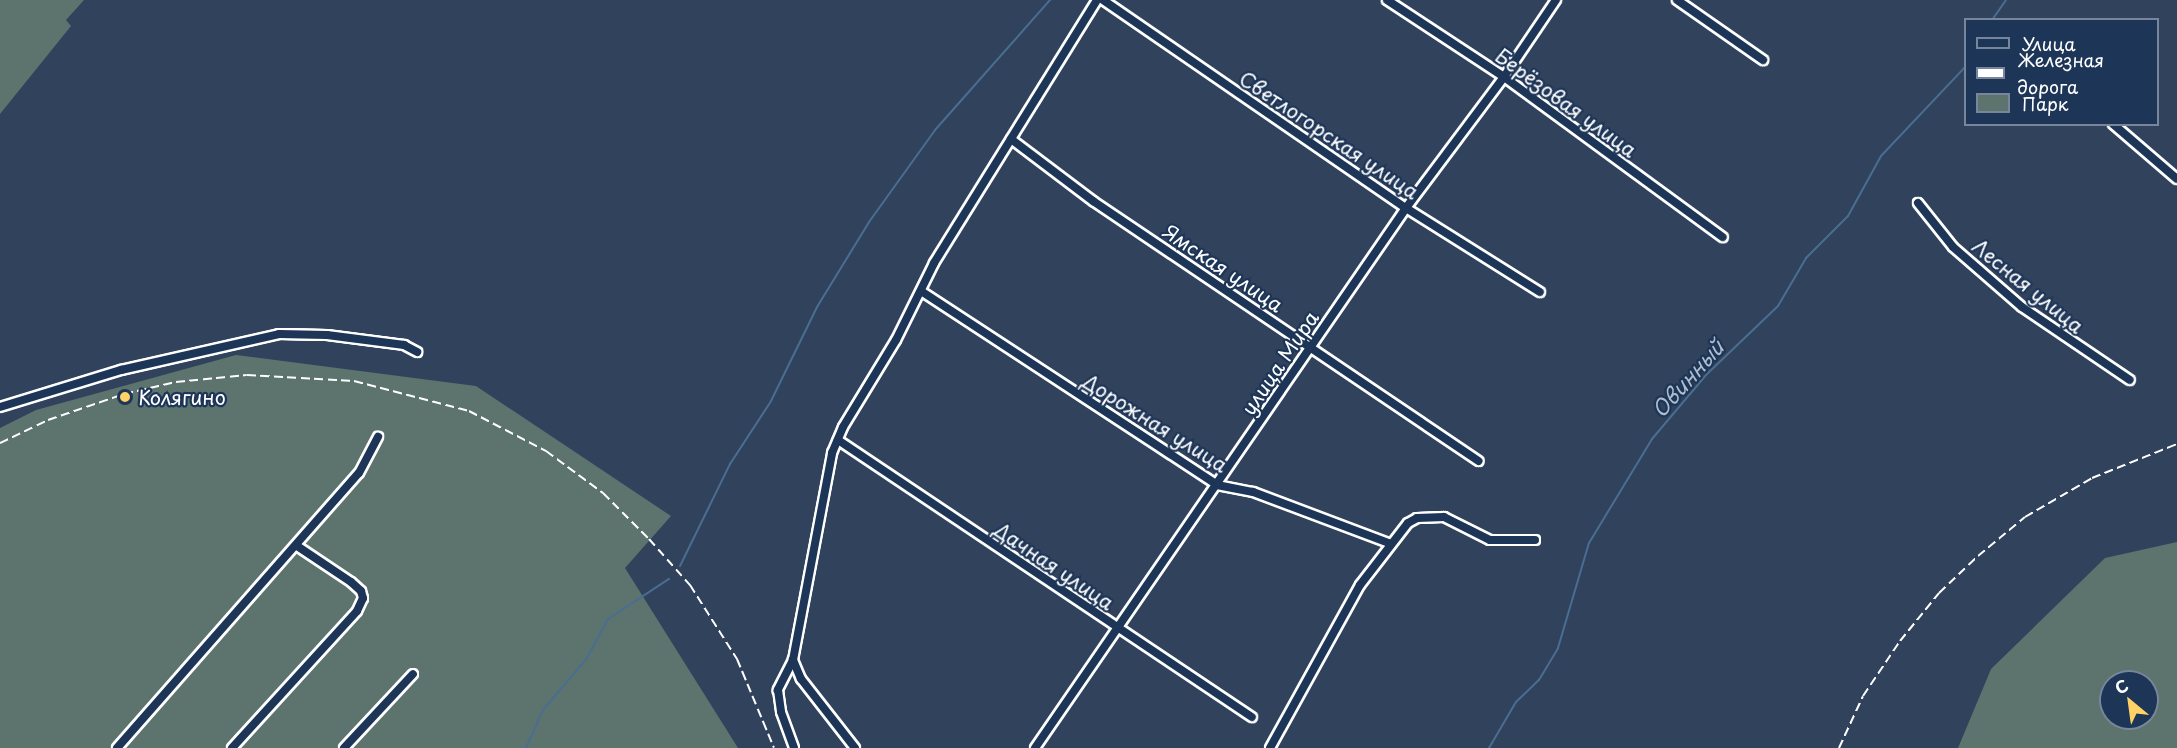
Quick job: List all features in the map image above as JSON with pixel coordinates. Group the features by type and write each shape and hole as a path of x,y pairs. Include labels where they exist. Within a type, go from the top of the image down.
{"street":[{"path":"794,748 781,712 778,690 793,660 837,440 921,291 934,263 1097,0"},
{"name":"Светлогорская улица","path":"1103,0 1406,208 1540,292"},
{"name":"Берёзовая улица","path":"1388,0 1504,77 1723,237"},
{"name":"улица Мира","path":"1035,748 1406,208 1504,77 1556,0"},
{"path":"1677,0 1763,60"},
{"path":"2115,126 2177,179"},
{"name":"Ямская улица","path":"1011,139 1093,201 1479,462"},
{"name":"Лесная улица","path":"1918,203 1953,247 2022,307 2130,380"},
{"name":"Дорожная улица","path":"921,291 1216,485 1253,492 1390,544"},
{"path":"0,407 121,370 279,334 351,338 404,345 417,352"},
{"path":"117,748 359,473 378,437"},
{"name":"Дачная улица","path":"837,440 1252,717"},
{"path":"1270,748 1356,592 1408,523 1433,517 1463,523 1490,540 1535,540"},
{"path":"231,748 357,611 363,598 361,591 351,582 297,546"},
{"path":"793,660 801,680 855,748"},
{"path":"344,748 413,674"}],"green space":[{"path":"0,0 84,0 66,20 71,26 0,114"},
{"path":"236,355 476,386 671,516 625,568 738,748 0,748 0,428 36,410"},
{"path":"2177,542 2177,748 1958,748 1991,669 2105,558"}],"waterway":[{"path":"680,566 730,464 771,401 817,307 869,222 935,130 1050,0"},
{"name":"Овинный","path":"1993,18 2006,0"},
{"name":"Овинный","path":"1489,748 1516,702 1539,680 1558,648 1589,543 1652,439 1707,374 1778,306 1806,258 1848,216 1881,156 1964,68"},
{"path":"526,748 543,710 587,658 608,619 669,579"}],"railway":[{"path":"0,443 48,420 124,394 176,382 247,375 354,381 469,411 546,451 603,493 649,539 690,585 737,659 774,748"},
{"path":"1839,748 1863,696 1900,641 1939,593 1978,556 2025,517 2092,478 2177,444"}],"place":[{"name":"Колягино","path":"125,397"}]}
